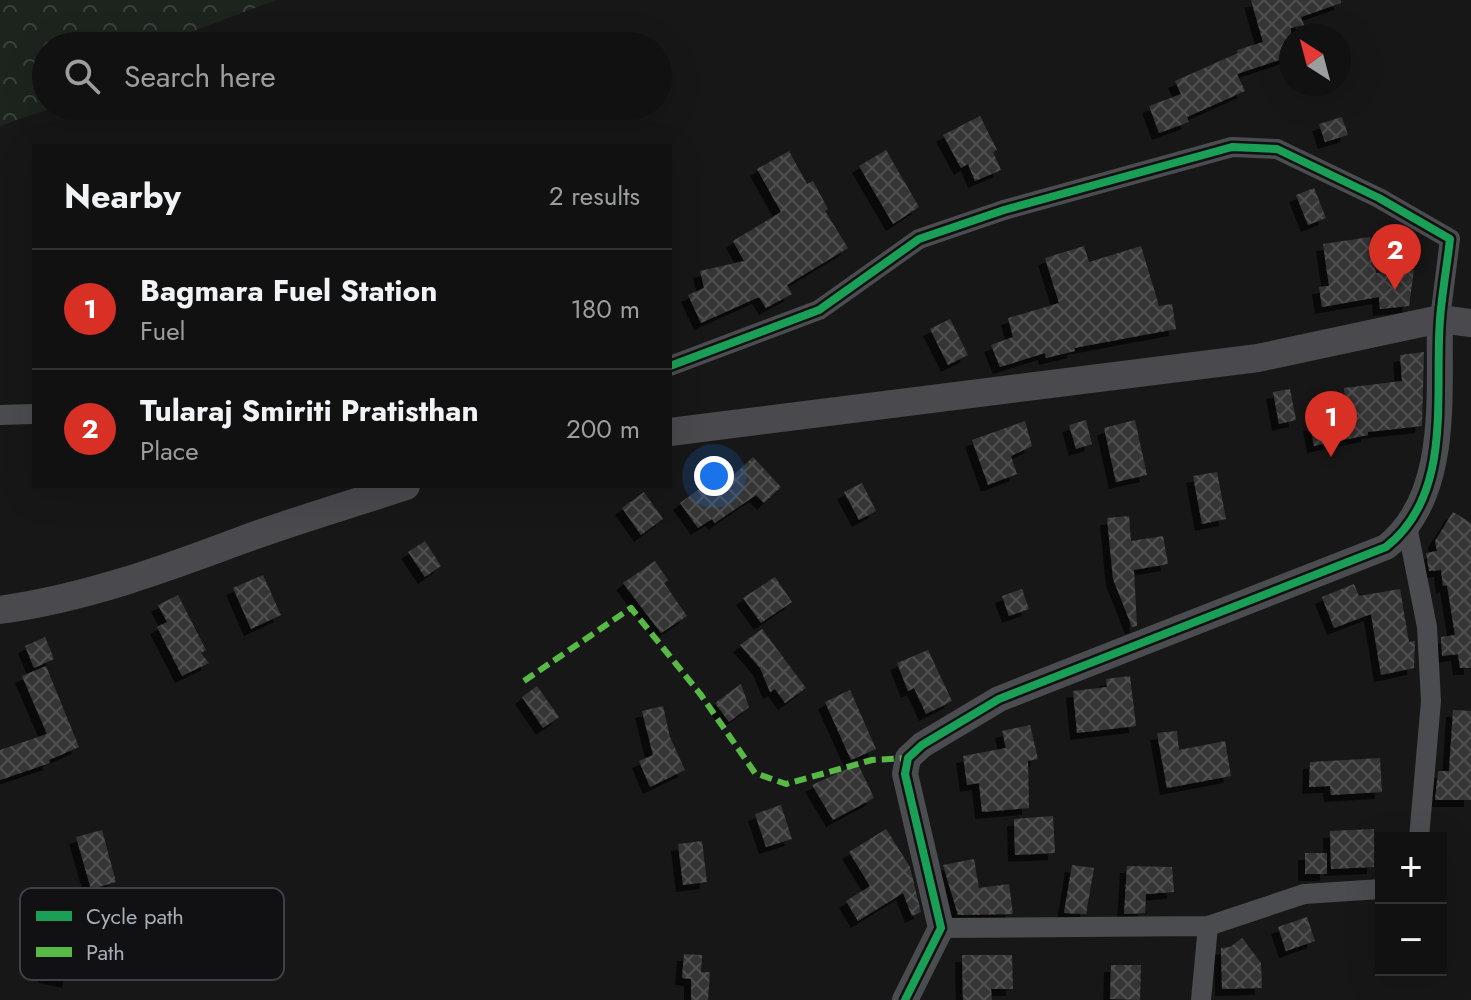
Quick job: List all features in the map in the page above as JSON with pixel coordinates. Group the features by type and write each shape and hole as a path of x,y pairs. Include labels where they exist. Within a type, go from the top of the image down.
{"main road":[{"path":"672,432 1258,358 1440,319 1471,323"},
{"path":"0,610 55,602 175,567 393,488"}],"street":[{"path":"672,365 819,310 919,239 1004,210 1232,147 1277,149 1379,198 1450,239 1440,319 1438,439 1426,485 1407,526 1386,547 1178,625 999,699 922,745 908,758 905,774 941,928 905,1000"},
{"path":"0,415 32,414"},
{"path":"1407,526 1427,627 1431,701 1420,832"},
{"path":"941,928 1208,926 1304,894 1375,889"},
{"path":"1201,1000 1208,926"}],"green space":[{"path":"0,0 276,0 191,32 32,32 32,115 0,126"}],"building":[{"path":"1251,0 1341,0 1341,3 1301,17 1304,24 1279,24 1279,60 1237,74 1245,91 1187,117 1189,122 1159,133 1149,106 1181,94 1175,81 1238,53 1237,50 1263,42"},
{"path":"980,116 997,150 993,152 1001,170 975,181 968,164 961,168 943,135"},
{"path":"1342,117 1348,135 1325,142 1319,124"},
{"path":"886,150 919,207 893,224 859,166"},
{"path":"789,151 807,184 813,181 828,209 825,211 848,248 787,285 792,294 766,308 759,297 701,323 688,295 704,288 700,271 744,261 733,241 781,212 757,169"},
{"path":"1314,188 1326,218 1308,225 1296,195"},
{"path":"1370,237 1376,273 1414,270 1409,306 1380,309 1379,297 1322,307 1319,287 1329,286 1323,244"},
{"path":"1084,246 1089,262 1141,246 1159,306 1172,304 1176,329 1074,348 1075,351 1046,358 1045,353 1000,367 991,345 1013,337 1008,318 1059,303 1045,258"},
{"path":"950,319 968,355 948,365 930,329"},
{"path":"1424,352 1422,426 1368,432 1368,435 1314,446 1310,424 1347,418 1344,388 1402,381 1400,355"},
{"path":"1290,389 1296,420 1279,424 1273,392"},
{"path":"1086,420 1092,444 1076,449 1069,425"},
{"path":"1135,420 1147,475 1116,482 1104,428"},
{"path":"1025,421 1032,446 1011,456 1017,474 988,485 972,440"},
{"path":"753,457 781,487 764,503 756,495 715,523 712,519 698,528 680,503 709,482 715,492"},
{"path":"1217,472 1226,519 1202,524 1193,476"},
{"path":"862,483 876,511 859,520 844,492"},
{"path":"644,492 663,519 641,535 622,508"},
{"path":"1453,512 1471,523 1471,668 1460,668 1458,654 1442,656 1441,637 1455,635 1447,585 1443,586 1441,570 1429,571 1426,553 1437,551 1435,541"},
{"path":"1129,516 1131,541 1163,536 1168,564 1134,570 1137,626 1132,627 1113,579 1107,518"},
{"path":"425,541 441,566 425,577 408,552"},
{"path":"655,561 668,580 664,583 687,616 661,633 623,583"},
{"path":"263,575 281,615 251,629 233,588"},
{"path":"775,577 792,602 761,623 743,598"},
{"path":"1354,584 1359,596 1400,589 1409,642 1415,641 1414,668 1381,675 1371,614 1334,628 1322,597"},
{"path":"1022,589 1029,609 1009,616 1002,596"},
{"path":"178,595 206,650 201,653 209,663 182,676 157,627 167,622 158,605"},
{"path":"762,629 806,688 785,703 775,689 770,692 760,668 740,645"},
{"path":"45,637 54,659 34,668 25,646"},
{"path":"928,650 952,701 926,714 914,688 908,691 897,663"},
{"path":"46,666 79,747 49,760 50,763 0,780 0,750 47,734 22,676"},
{"path":"1130,676 1136,726 1077,733 1073,691 1107,687 1106,679"},
{"path":"741,684 749,707 729,722 715,703"},
{"path":"537,686 559,717 543,728 522,697"},
{"path":"850,690 876,749 851,760 825,702"},
{"path":"663,706 670,737 685,770 650,787 639,761 653,755 642,711"},
{"path":"1453,710 1471,711 1471,800 1435,800 1438,771 1449,771"},
{"path":"1030,725 1038,759 1028,761 1029,808 982,812 979,783 967,785 963,756 1006,748 1002,731"},
{"path":"1177,731 1179,750 1225,741 1231,776 1167,788 1157,733"},
{"path":"1380,758 1382,792 1331,795 1330,786 1309,787 1310,762"},
{"path":"858,764 874,798 833,820 812,785"},
{"path":"781,805 792,839 766,847 755,814"},
{"path":"1053,816 1055,853 1015,855 1014,819"},
{"path":"886,829 910,867 921,912 912,916 903,893 858,921 846,901 870,886 849,852"},
{"path":"1374,829 1374,867 1331,869 1330,831"},
{"path":"102,830 116,882 91,888 76,837"},
{"path":"702,841 707,882 683,885 678,844"},
{"path":"1305,853 1327,853 1327,874 1305,874"},
{"path":"974,859 979,888 1009,884 1013,914 958,915 943,865"},
{"path":"1072,865 1094,868 1086,914 1064,913"},
{"path":"1127,866 1172,867 1174,892 1146,894 1145,913 1124,914"},
{"path":"1307,917 1315,941 1286,951 1278,927"},
{"path":"1242,938 1261,963 1262,988 1222,989 1221,948 1230,947"},
{"path":"684,954 702,955 701,972 710,972 708,1000 691,1000 691,979 682,978"},
{"path":"962,955 1012,955 1013,989 991,989 992,1000 963,1000"},
{"path":"1111,965 1141,965 1140,1000 1110,999"}],"marked path":[{"path":"524,681 631,608 701,695 755,773 786,784 872,760 908,758"}],"cycle path":[{"path":"672,365 819,310 919,239 1004,210 1232,147 1277,149 1379,198 1450,239 1440,319 1438,410 1431,471 1422,500 1408,525 1386,547 999,699 922,745 908,758 905,774 941,928 905,1000"}],"place":[{"name":"Tularaj Smiriti Pratisthan","path":"1395,290"},
{"name":"Bagmara Fuel Station","path":"1331,457"}]}
